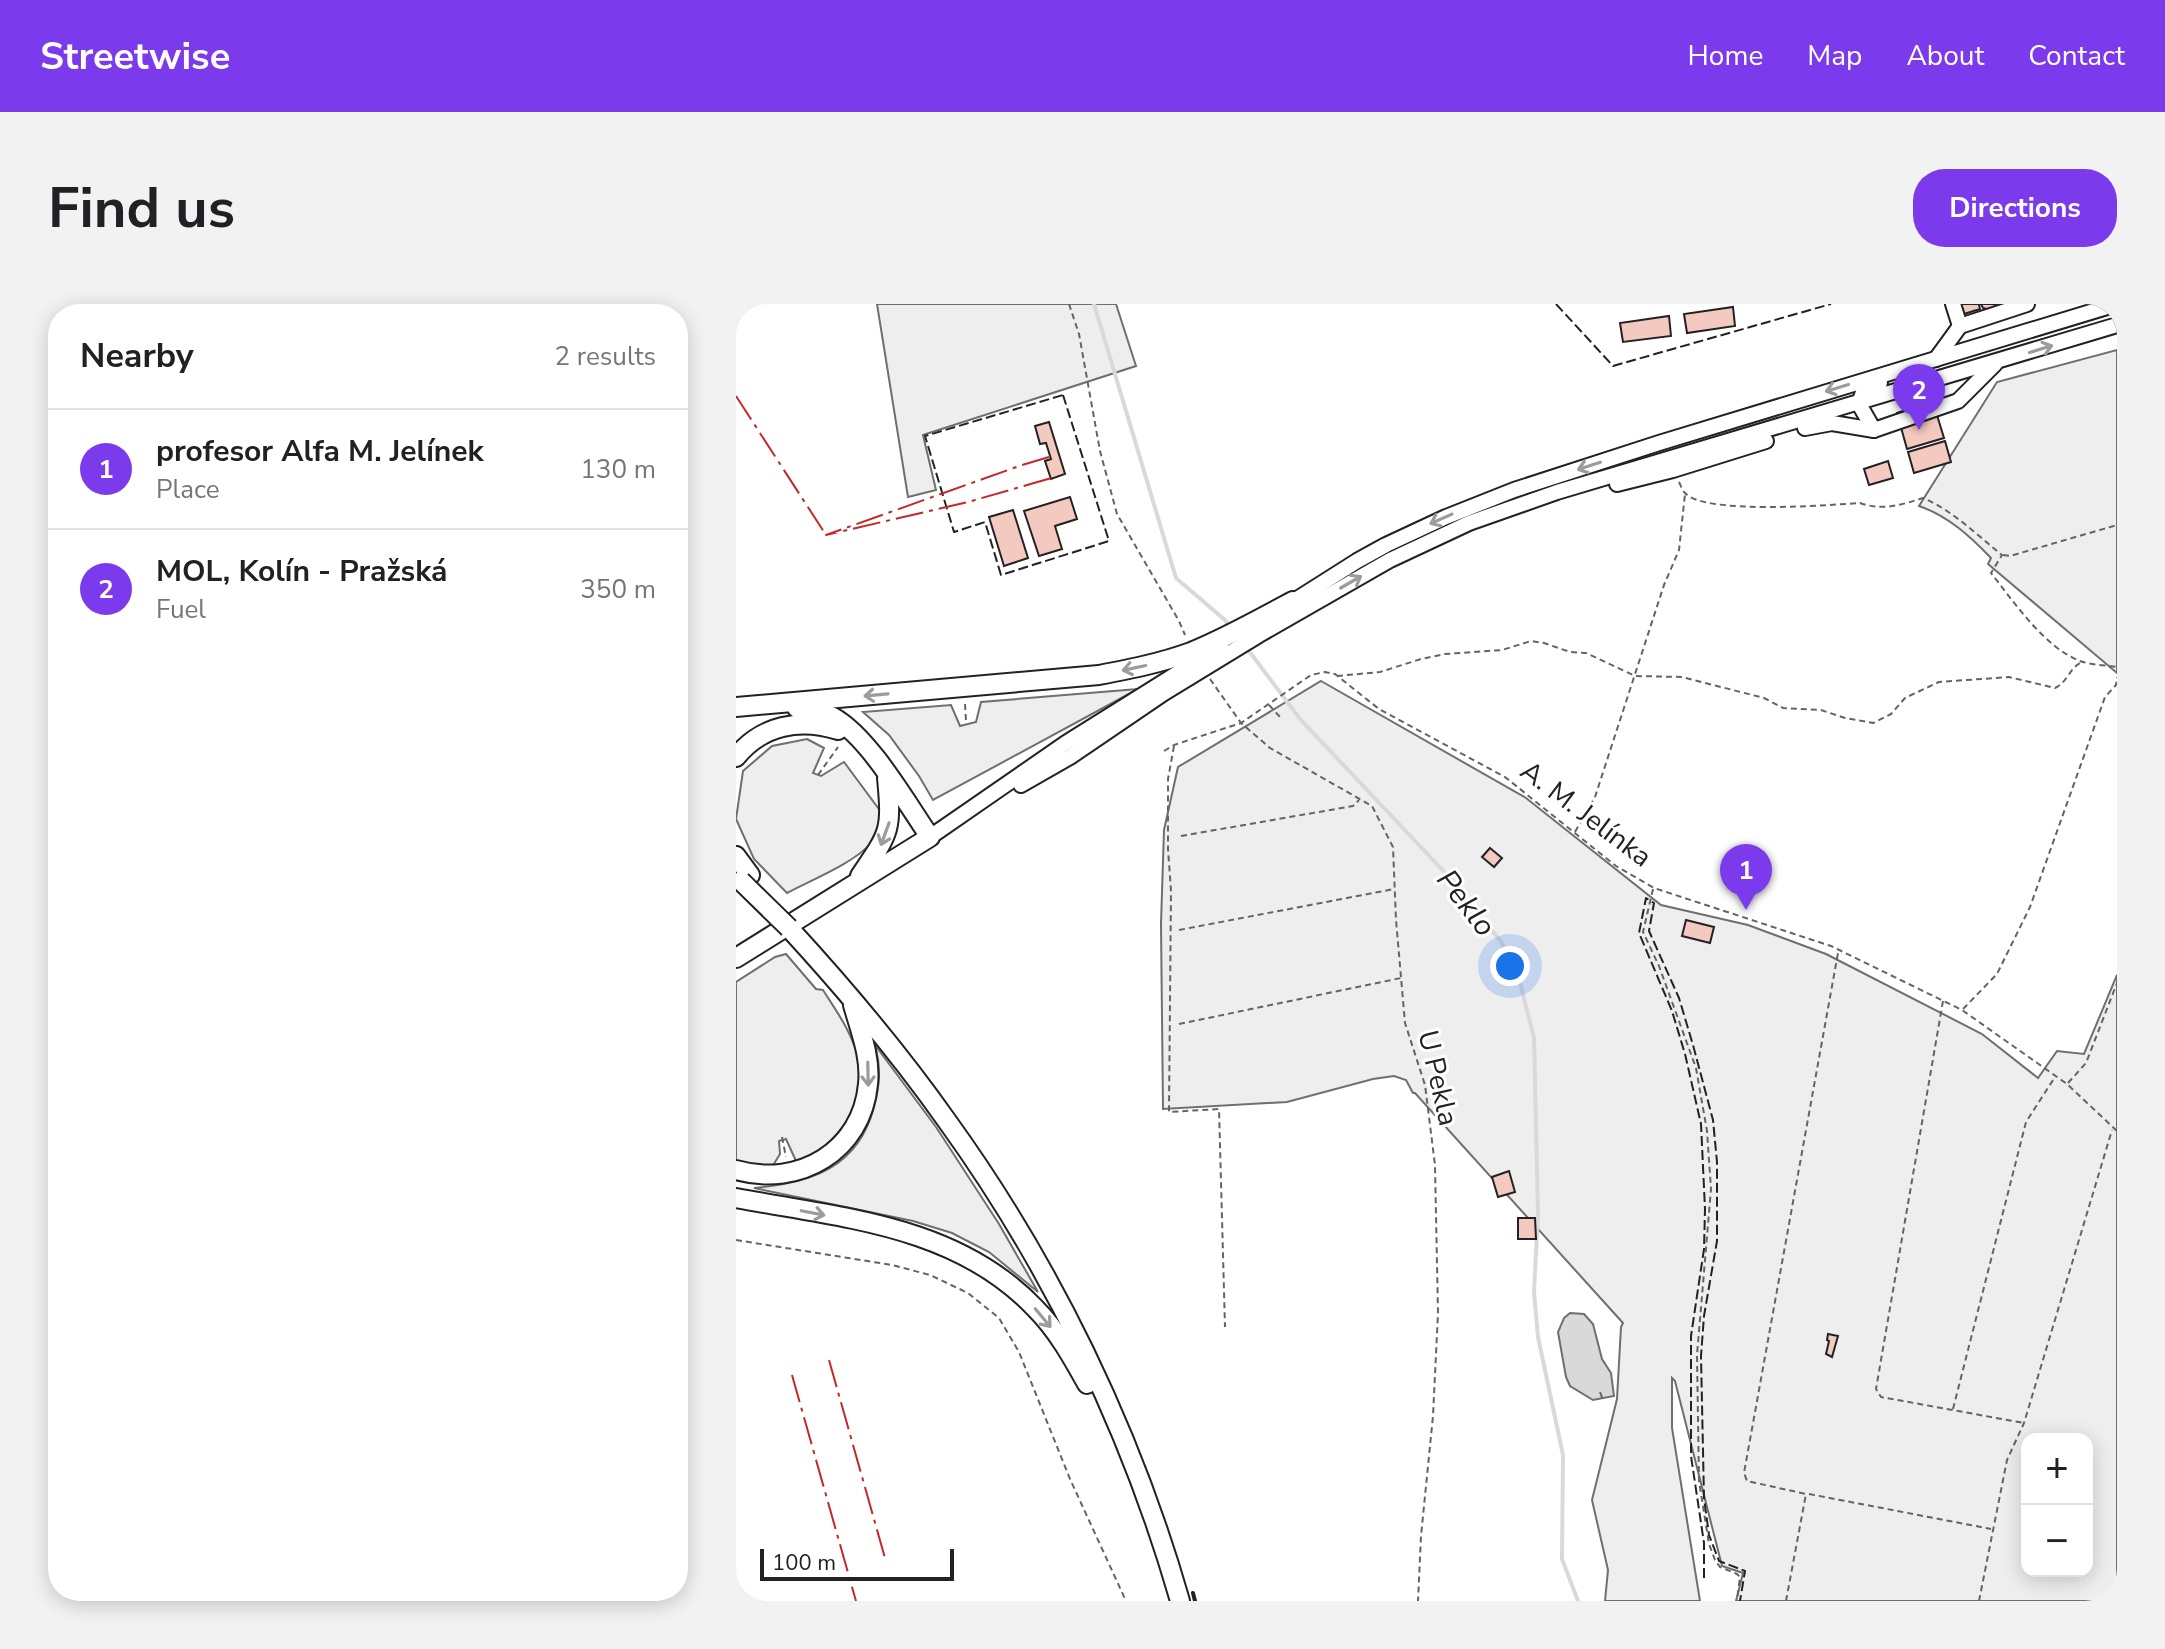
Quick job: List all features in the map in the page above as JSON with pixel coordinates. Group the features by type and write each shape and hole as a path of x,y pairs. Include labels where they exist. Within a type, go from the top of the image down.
{"main road":[{"path":"736,707 1099,675 1155,664 1190,652 1213,652 1293,601"},
{"path":"736,958 930,837 874,757 851,731 834,718 815,711 774,704"},
{"path":"736,757 755,738 787,725 816,724 847,734 874,757"},
{"path":"854,885 888,830 887,775"},
{"path":"736,856 741,880 789,928 909,1069 1010,1217 1085,1354 1134,1466 1180,1601"},
{"path":"736,965 754,946"},
{"path":"736,1170 763,1175 790,1173 812,1166 835,1150 853,1129 869,1083 867,1058 851,998"},
{"path":"736,1198 903,1231 946,1246 994,1272 1037,1310 1063,1343 1134,1466"}],"street":[{"path":"1953,304 1960,326"},
{"path":"1874,430 1859,404 1864,389 1938,358 1960,326 2027,304"},
{"path":"1293,601 1386,545 1479,503 1659,443 2117,304"},
{"path":"1255,628 1433,538 1492,514 2117,325"},
{"path":"1557,492 1608,486 1673,470 1820,425 1832,423 1874,430 1958,401 1997,362"},
{"path":"930,837 1070,757 1203,670 1213,652"},
{"path":"930,837 1066,743 1213,652"}],"path":[{"path":"1069,304 1079,334 1100,451 1117,514 1179,621 1190,652"},
{"path":"1673,470 1685,494 1695,500 1740,508 1860,503 1871,507 1895,507 1923,498 1945,510 2002,555 2010,556 2117,525"},
{"path":"1575,833 1595,797 1664,585 1679,550 1685,494"},
{"path":"2002,555 1991,573 2033,624 2067,654 2082,662 2117,667"},
{"path":"1164,751 1241,723 1311,675 1380,672 1445,654 1502,650 1531,641 1570,652 1586,653 1635,676 1682,677 1764,698 1783,708 1821,710 1873,723 1891,714 1905,698 1939,682 2009,677 2055,688 2063,685 2073,666 2082,662"},
{"name":"U Pekla","path":"1203,670 1241,723 1270,748 1372,806 1393,847 1405,1023 1425,1085 1435,1165 1438,1313 1418,1601"},
{"name":"A. M. Jelínka","path":"1337,676 1379,709 1505,777 1616,866 1654,888 1839,951 1962,1010 2067,1084 2117,1131"},
{"path":"1962,1010 1997,974 2030,907 2105,697 2116,685 2117,677"},
{"path":"964,687 966,721"},
{"path":"1269,704 1280,717"},
{"path":"818,775 847,734"},
{"path":"1174,745 1168,779 1171,891 1169,1112 1219,1109 1225,1327"},
{"path":"1181,836 1353,806 1359,800"},
{"path":"1654,888 1643,932 1659,966 1696,1068 1707,1131 1711,1189 1697,1355 1699,1481 1709,1544 1715,1560 1720,1567 1740,1577 1737,1601"},
{"path":"1179,930 1395,889"},
{"path":"1839,951 1744,1473 1747,1481 1992,1529"},
{"path":"1179,1024 1401,978"},
{"path":"2067,1084 2086,1063 2117,983"},
{"path":"1943,1000 1876,1389 1881,1397 2024,1423"},
{"path":"1953,1410 2026,1122 2055,1076"},
{"path":"1979,1601 2007,1460 2024,1423 2113,1128"},
{"path":"782,1137 790,1173"},
{"path":"736,1240 892,1265 930,1275 968,1293 999,1318 1019,1352 1070,1479 1126,1601"},
{"path":"1600,1392 1603,1400"},
{"path":"1786,1601 1806,1494"}],"shaded area":[{"path":"877,304 1116,304 1136,366 923,435 936,490 908,497"},
{"path":"2117,350 2117,673 1988,564 1991,558 1967,535 1940,515 1919,506 1997,382"},
{"path":"1321,681 1526,798 1661,905 1748,925 1826,954 1982,1034 2038,1078 2057,1051 2084,1054 2117,975 2117,1601 1736,1601 1743,1573 1722,1566 1672,1378 1672,1428 1700,1601 1605,1601 1608,1570 1592,1500 1617,1399 1623,1323 1413,1093 1406,1080 1394,1076 1373,1079 1287,1102 1163,1109 1161,924 1164,830 1178,767"},
{"path":"1138,689 933,800 889,735 863,712 951,705 960,726 976,722 981,702"},
{"path":"807,739 824,748 813,773 821,776 844,762 881,812 875,836 864,850 844,864 787,893 754,859 736,819 743,771 772,746"},
{"path":"786,954 816,989 823,990 848,1030 858,1057 859,1090 847,1121 825,1146 811,1155 796,1161 786,1139 779,1141 780,1154 772,1167 742,1164 736,1161 736,982 775,957"},
{"path":"875,1045 936,1127 999,1224 1038,1292 989,1252 952,1233 913,1221 754,1188 813,1176 844,1158 857,1145 867,1128 878,1091 879,1069"},
{"path":"1570,1313 1584,1314 1593,1324 1602,1359 1611,1373 1614,1396 1593,1400 1570,1386 1558,1332 1564,1318"}],"building":[{"path":"1961,304 1981,304 1980,309 1964,314"},
{"path":"1981,304 1997,304 1990,310"},
{"path":"1733,307 1735,326 1687,333 1684,314"},
{"path":"1669,316 1671,336 1623,342 1620,323"},
{"path":"1933,402 1944,438 1907,449 1897,413"},
{"path":"1049,422 1065,474 1051,479 1045,461 1051,459 1046,443 1040,444 1035,426"},
{"path":"1945,441 1951,462 1914,473 1908,452"},
{"path":"1888,461 1893,478 1869,485 1864,469"},
{"path":"1070,497 1077,519 1055,526 1062,549 1039,556 1024,511"},
{"path":"1013,510 1028,558 1004,566 989,517"},
{"path":"1490,848 1502,858 1494,867 1482,857"},
{"path":"1686,920 1714,927 1710,943 1682,936"},
{"path":"1509,1171 1515,1192 1498,1197 1492,1177"},
{"path":"1518,1218 1535,1218 1536,1239 1518,1239"},
{"path":"1828,1334 1838,1336 1832,1357 1826,1354"}],"waterway":[{"name":"Peklo","path":"1094,304 1176,578 1231,628"},
{"name":"Peklo","path":"1246,647 1300,719 1451,879 1502,943 1517,971 1534,1038 1538,1214 1534,1292 1538,1337 1563,1455 1562,1559 1578,1601"}],"fence":[{"path":"1556,304 1613,366 1831,304"},
{"path":"1063,395 1109,541 1001,575 985,522 954,532 925,436 1063,395"},
{"path":"1704,1578 1704,1543 1691,1456 1691,1336 1704,1249 1701,1124 1672,1011 1639,933 1646,898 1654,903 1649,931 1679,998 1713,1120 1717,1162 1717,1241 1704,1316 1701,1356 1704,1498 1709,1535 1719,1561 1745,1571 1740,1601"}],"wall":[{"path":"1193,1593 1195,1601"}],"power":[{"path":"736,396 826,535"},
{"path":"1049,457 826,535 968,502 1055,477"},
{"path":"829,1360 885,1558"},
{"path":"792,1375 856,1601"}],"place":[{"name":"MOL, Kolín - Pražská","path":"1919,430"},
{"name":"profesor Alfa M. Jelínek","path":"1746,910"}]}
